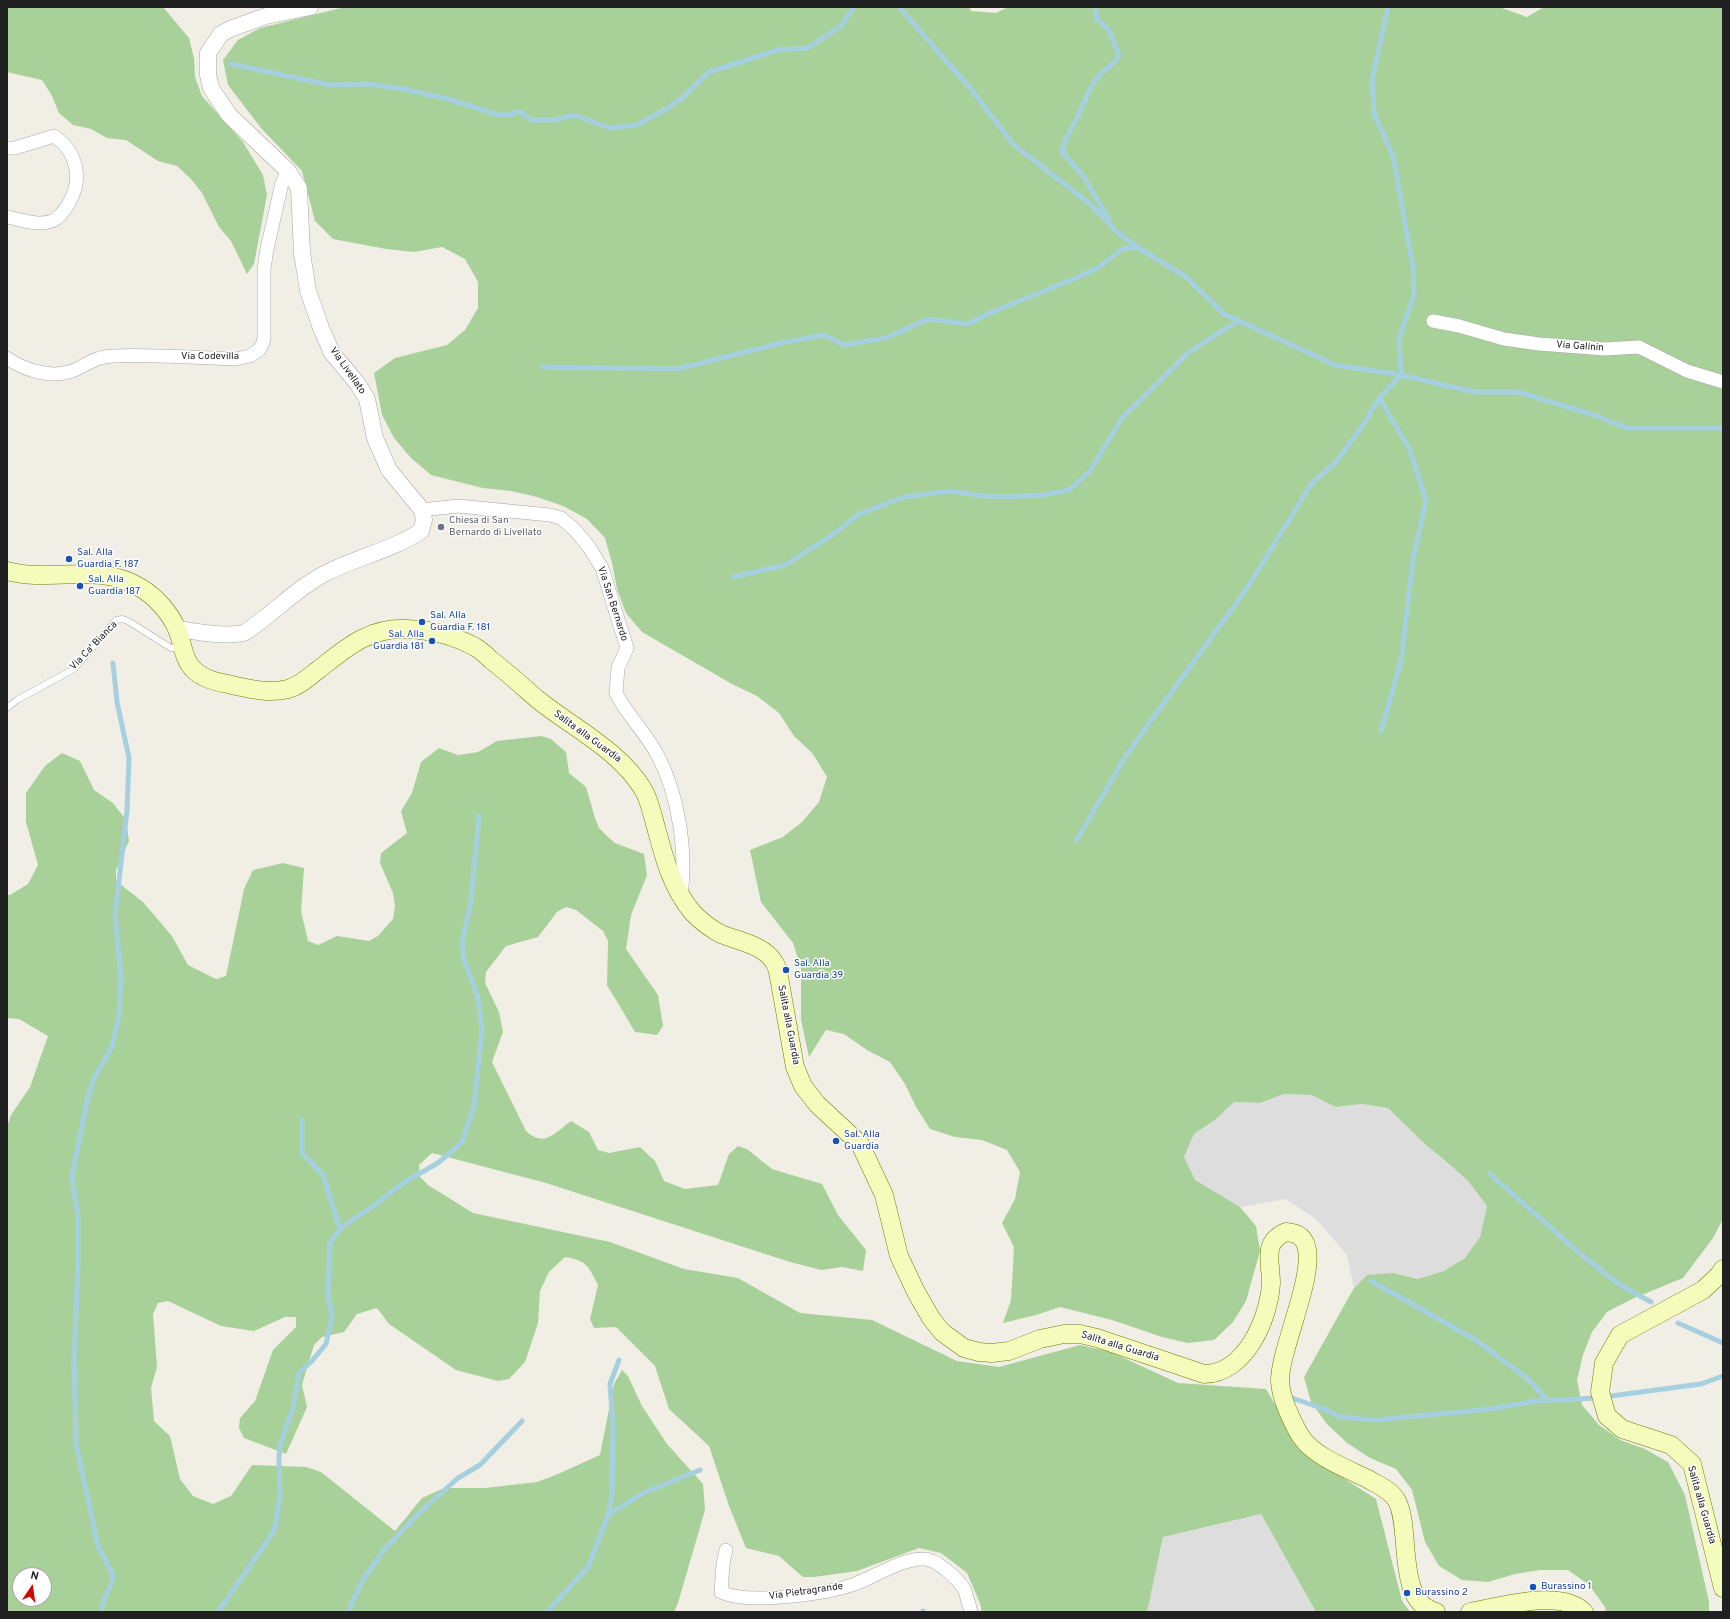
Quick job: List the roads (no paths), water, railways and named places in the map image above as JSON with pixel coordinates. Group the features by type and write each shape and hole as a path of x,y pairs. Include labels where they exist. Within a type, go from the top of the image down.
{"main road":[{"name":"Salita alla Guardia","path":"7,571 39,576 114,576 128,581 152,596 167,611 177,629 182,648 190,666 203,677 231,685 273,691 288,689 303,682 348,646 366,636 386,630 405,629 431,631 453,638 476,648 557,715 619,759 635,776 646,795 670,876 681,897 694,914 718,933 755,947 766,954 774,962 779,977 795,1067 803,1086 817,1104 860,1144 884,1195 899,1256 916,1292 931,1318 942,1332 964,1348 978,1352 992,1353 1009,1351 1052,1336 1080,1334 1097,1338 1204,1374 1215,1374 1230,1367 1242,1356 1262,1320 1271,1284 1270,1249 1273,1241 1279,1235 1286,1232 1300,1236 1307,1248 1307,1263 1298,1307 1281,1369 1280,1382 1282,1395 1292,1421 1302,1438 1313,1450 1386,1489 1396,1500 1402,1516 1408,1574 1412,1589 1425,1609"},
{"name":"Salita alla Guardia","path":"1723,1269 1719,1275 1703,1290 1620,1335 1604,1363 1600,1392 1607,1416 1622,1429 1671,1445 1692,1464 1720,1567 1723,1588"},
{"path":"1470,1612 1546,1599 1565,1601 1580,1608 1584,1612"}],"street":[{"name":"Via Livellato","path":"310,7 266,16 230,29 221,34 208,52 207,63 211,88 229,115 288,171 299,188 302,253 308,290 321,328 332,353 358,383 366,399 375,438 389,470 422,510"},
{"path":"7,148 15,148 54,136 63,141 68,148 75,164 77,174 76,184 69,204 54,220 39,224 7,217"},
{"name":"Via Codevilla","path":"7,358 28,369 46,373 63,374 78,369 90,362 111,356 234,358 250,356 259,350 264,339 264,269 266,248 282,183 288,171"},
{"name":"Via Galinin","path":"1433,321 1459,326 1504,339 1518,341 1605,350 1639,347 1687,372 1723,382"},
{"name":"Via San Bernardo","path":"422,510 458,506 561,518 575,530 589,547 602,568 627,648 618,668 616,693 657,754 666,773 678,815 684,869 681,897"},
{"path":"177,629 202,633 235,635 244,633 294,593 326,573 408,540 421,531 424,520 422,510"},
{"name":"Via Pietragrande","path":"726,1550 721,1592 730,1596 771,1598 835,1590 855,1584 902,1563 924,1558 943,1568 964,1589 971,1612"}],"lane":[{"name":"Via Ca' Bianca","path":"7,708 17,700 74,669 116,620 122,619 128,621 171,648 182,648"}],"waterway":[{"path":"231,64 330,85 368,84 403,89 448,99 498,115 510,115 519,111 531,120 555,120 574,115 610,128 637,125 666,109 683,97 709,72 778,50 808,48 841,26 854,7"},
{"path":"899,7 970,88 1013,144 1090,204 1116,231 1137,247 1186,277 1224,314 1335,365 1396,374 1475,392 1518,392 1594,415 1627,428 1723,428"},
{"path":"1095,7 1097,19 1108,29 1119,55 1115,61 1100,74 1091,86 1077,118 1066,138 1062,152 1084,177 1109,220"},
{"path":"1076,841 1127,754 1247,588 1312,483 1336,462 1363,425 1379,398 1401,375 1399,339 1414,295 1413,268 1393,156 1374,114 1372,80 1388,7"},
{"path":"543,367 677,369 781,343 824,335 844,345 886,338 928,319 968,324 992,312 1076,278 1099,267 1122,249 1137,247"},
{"path":"733,577 785,565 828,538 859,514 904,497 950,491 984,496 1008,497 1042,495 1069,490 1089,472 1122,418 1189,352 1238,321"},
{"path":"1379,398 1410,450 1426,501 1413,560 1401,661 1381,731"},
{"path":"101,1612 113,1575 98,1546 76,1444 74,1360 78,1263 78,1218 72,1176 87,1101 94,1078 112,1047 119,1016 121,977 115,915 127,811 129,758 117,702 113,663"},
{"path":"218,1612 274,1531 280,1497 280,1445 293,1408 299,1373 312,1361 326,1344 332,1317 328,1295 330,1243 340,1229 403,1183 438,1163 462,1142 474,1106 482,1030 478,998 464,959 462,942 471,901 479,816"},
{"path":"302,1120 302,1153 323,1175 340,1229"},
{"path":"1490,1174 1577,1251 1620,1285 1651,1302"},
{"path":"1371,1281 1474,1339 1528,1379 1548,1401"},
{"path":"1678,1323 1723,1343"},
{"path":"547,1612 588,1567 608,1515 612,1496 613,1425 610,1384 619,1360"},
{"path":"1611,1396 1701,1384 1723,1376"},
{"path":"1292,1398 1324,1409 1340,1417 1376,1420 1490,1409 1536,1401 1596,1398"},
{"path":"348,1612 361,1583 382,1552 418,1514 458,1478 480,1465 522,1421"},
{"path":"608,1515 643,1493 700,1470"}],"place":[{"name":"Chiesa di San Bernardo di Livellato","path":"441,527"},
{"name":"Sal. Alla Guardia F. 187","path":"69,559"},
{"name":"Sal. Alla Guardia 187","path":"80,586"},
{"name":"Sal. Alla Guardia F. 181","path":"422,622"},
{"name":"Sal. Alla Guardia 181","path":"432,641"},
{"name":"Sal. Alla Guardia 39","path":"786,970"},
{"name":"Sal. Alla Guardia","path":"836,1141"},
{"name":"Burassino 1","path":"1533,1587"},
{"name":"Burassino 2","path":"1407,1593"}]}
